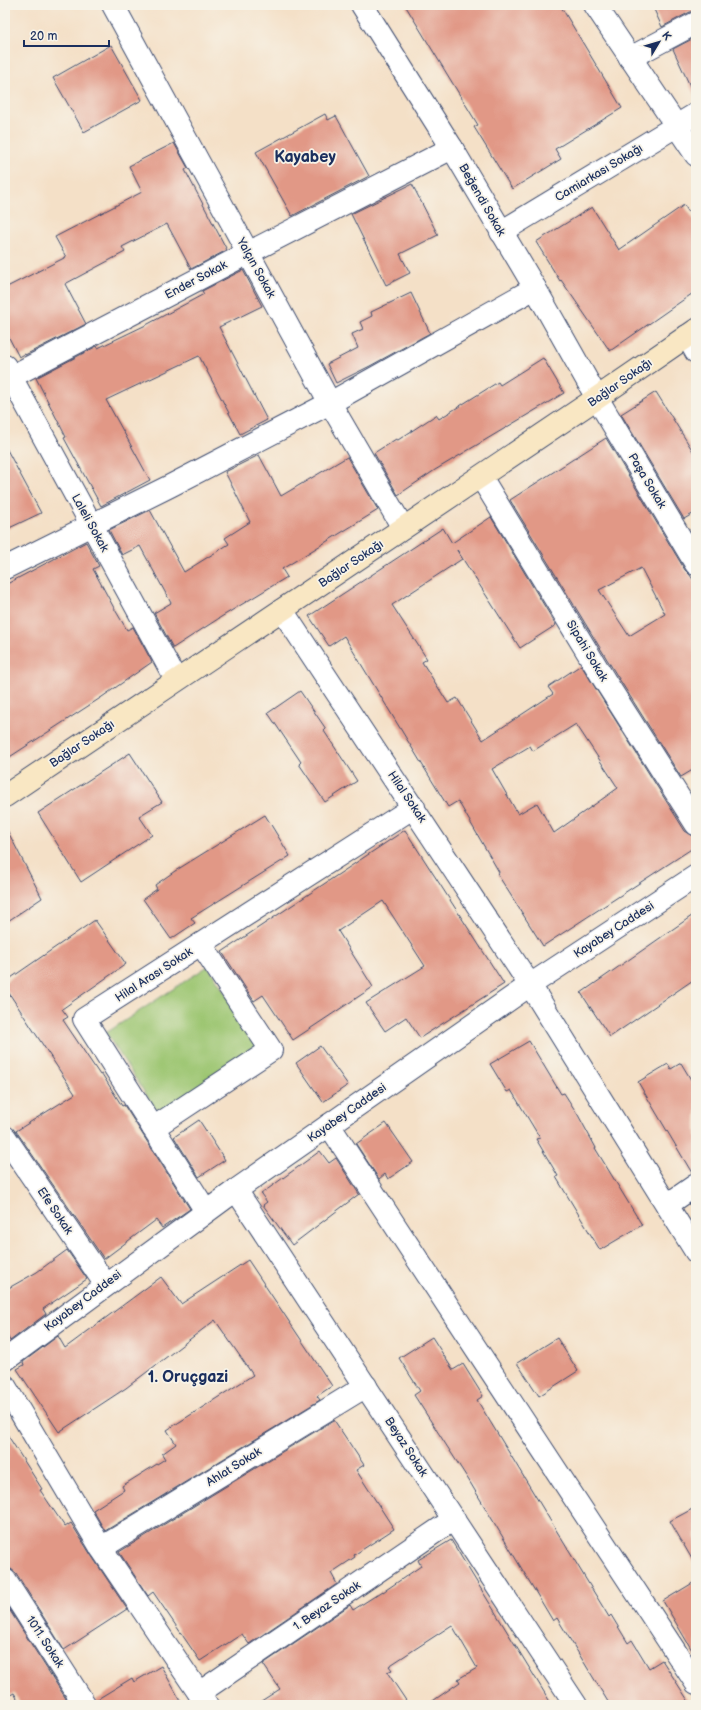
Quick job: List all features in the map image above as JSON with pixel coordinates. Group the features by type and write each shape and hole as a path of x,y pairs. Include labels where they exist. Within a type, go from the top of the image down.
{"main road":[{"name":"Bağlar Sokağı","path":"5,796 597,398 693,339"}],"street":[{"name":"Yalçın Sokak","path":"113,5 330,403 404,528"},
{"name":"Beğendi Sokak","path":"362,5 452,148 535,288 597,398"},
{"path":"595,5 696,155"},
{"path":"630,58 696,23"},
{"name":"Camiarkası Sokağı","path":"501,232 696,114"},
{"name":"Ender Sokak","path":"7,375 452,148"},
{"path":"5,568 330,403 535,288"},
{"name":"Laleli Sokak","path":"7,375 176,680"},
{"name":"Paşa Sokak","path":"597,398 696,564"},
{"name":"Sipahi Sokak","path":"481,477 605,681 696,824"},
{"name":"Hilal Sokak","path":"282,610 414,807 530,985 696,1252"},
{"name":"Hilal Arası Sokak","path":"206,1211 84,1019 414,807"},
{"name":"Kayabey Caddesi","path":"5,1360 206,1211 530,985 696,876"},
{"path":"153,1128 271,1050 201,944"},
{"path":"329,1125 696,1683"},
{"name":"Efe Sokak","path":"5,1137 106,1285"},
{"path":"666,1205 696,1185"},
{"name":"Beyaz Sokak","path":"236,1190 576,1705"},
{"path":"5,1386 101,1548 203,1699"},
{"name":"Ahlat Sokak","path":"101,1548 366,1386"},
{"name":"1. Beyaz Sokak","path":"203,1699 454,1519"},
{"name":"1011. Sokak","path":"5,1580 85,1705"}],"green space":[{"path":"208,966 260,1047 158,1113 106,1033"}],"building":[{"path":"405,5 560,5 622,108 555,149 561,159 512,189 474,127 478,125"},
{"path":"652,5 696,5 696,11 690,12 662,27"},
{"path":"696,37 696,99 673,49"},
{"path":"111,45 142,100 84,132 53,78"},
{"path":"325,114 328,120 336,116 369,176 292,216 256,152"},
{"path":"174,143 188,168 185,170 227,250 191,269 167,224 122,247 125,252 65,284 86,324 19,357 5,330 5,288 66,257 55,237 142,192 129,166"},
{"path":"412,184 438,235 400,254 410,273 386,285 351,214"},
{"path":"684,205 696,223 696,291 610,351 561,280 560,281 536,242 592,207 619,250"},
{"path":"243,270 262,306 219,327 267,420 240,434 199,356 106,400 150,480 101,506 64,438 66,437 36,378 97,346 98,348 148,324 204,294 202,291"},
{"path":"411,293 430,333 336,383 327,364 358,348 352,334 363,329 360,322 372,316 371,312"},
{"path":"543,358 564,393 435,470 398,495 374,453 396,439 398,440 436,415 439,419 498,382 500,385"},
{"path":"656,392 696,456 696,512 684,519 621,414"},
{"path":"606,438 685,570 696,584 696,768 681,777 616,674 510,500","holes":["641,568 665,614 629,636 599,590"]},
{"path":"5,446 41,513 5,530"},
{"path":"259,455 281,496 347,457 378,510 282,569 287,577 173,648 154,613 171,603 140,546 122,555 109,530 150,510 184,572 229,544 225,538 250,522 225,472"},
{"path":"491,517 556,625 520,648 457,550 462,559 392,605 427,659 422,662 448,703 457,698 483,740 553,694 548,687 581,665 685,831 696,840 696,846 543,946 498,875 499,872 458,801 448,807 344,636 329,646 309,616 443,528 452,543","holes":["576,724 618,788 554,833 537,803 518,814 492,769 530,746 533,751"]},
{"path":"86,542 99,566 93,569 114,608 127,630 133,627 152,662 102,697 5,760 5,585"},
{"path":"300,691 326,729 324,731 357,781 325,802 299,764 301,762 268,713"},
{"path":"130,753 162,802 139,816 152,835 81,882 38,813"},
{"path":"265,815 290,856 191,918 195,923 171,939 143,899 157,889 155,885 175,871"},
{"path":"5,826 42,898 5,923"},
{"path":"405,830 504,984 420,1038 406,1017 385,1031 366,1003 425,966 383,901 338,931 373,987 293,1040 263,995 254,1001 222,952"},
{"path":"696,913 696,978 610,1037 581,993"},
{"path":"95,920 126,964 62,1009 68,1017 63,1020 100,1075 102,1074 122,1106 124,1105 190,1209 162,1228 156,1220 104,1259 16,1131 75,1094 5,987 5,982"},
{"path":"529,1041 561,1094 564,1093 578,1115 595,1148 642,1225 600,1250 556,1177 558,1176 536,1139 540,1138 511,1090 507,1092 490,1064"},
{"path":"320,1046 348,1085 323,1102 296,1063"},
{"path":"681,1063 696,1088 696,1173 692,1173 638,1082 668,1064 671,1069"},
{"path":"199,1120 225,1160 199,1177 174,1137"},
{"path":"386,1123 413,1162 388,1179 385,1174 379,1179 356,1144"},
{"path":"320,1151 329,1163 336,1158 359,1194 292,1245 263,1205 267,1202 261,1194"},
{"path":"67,1250 87,1279 43,1309 46,1314 10,1341 5,1331 5,1290 37,1272"},
{"path":"248,1260 332,1386 317,1396 320,1400 105,1531 93,1510 124,1490 122,1486 165,1459 162,1454 176,1444 167,1430 253,1375 215,1320 126,1388 59,1432 17,1369 24,1365 23,1362 58,1336 65,1348 161,1277 181,1304"},
{"path":"432,1337 453,1370 463,1364 483,1396 477,1400 609,1617 611,1615 628,1643 632,1640 649,1668 662,1660 691,1705 610,1705 557,1618 553,1621 468,1479 414,1395 420,1391 399,1358"},
{"path":"557,1338 578,1371 539,1396 517,1363"},
{"path":"334,1420 364,1465 356,1470 394,1529 354,1555 355,1557 331,1573 337,1584 249,1644 242,1634 200,1661 153,1592 148,1596 119,1552"},
{"path":"5,1431 42,1489 40,1490 65,1527 71,1523 127,1609 64,1650 16,1573 11,1569 5,1568"},
{"path":"696,1507 696,1566 670,1521"},
{"path":"451,1540 552,1705 427,1705 460,1682 458,1679 477,1668 452,1625 389,1666 392,1670 387,1672 409,1705 255,1705 280,1689 263,1664 350,1605 353,1610 383,1592 421,1566 418,1560"},
{"path":"696,1581 696,1657 663,1601"},
{"path":"5,1603 70,1705 21,1705 14,1693 5,1698"},
{"path":"161,1666 183,1705 97,1705 96,1700 132,1678 134,1682"}],"district":[{"name":"Kayabey","path":"305,157"},
{"name":"1. Oruçgazi","path":"188,1377"}]}
